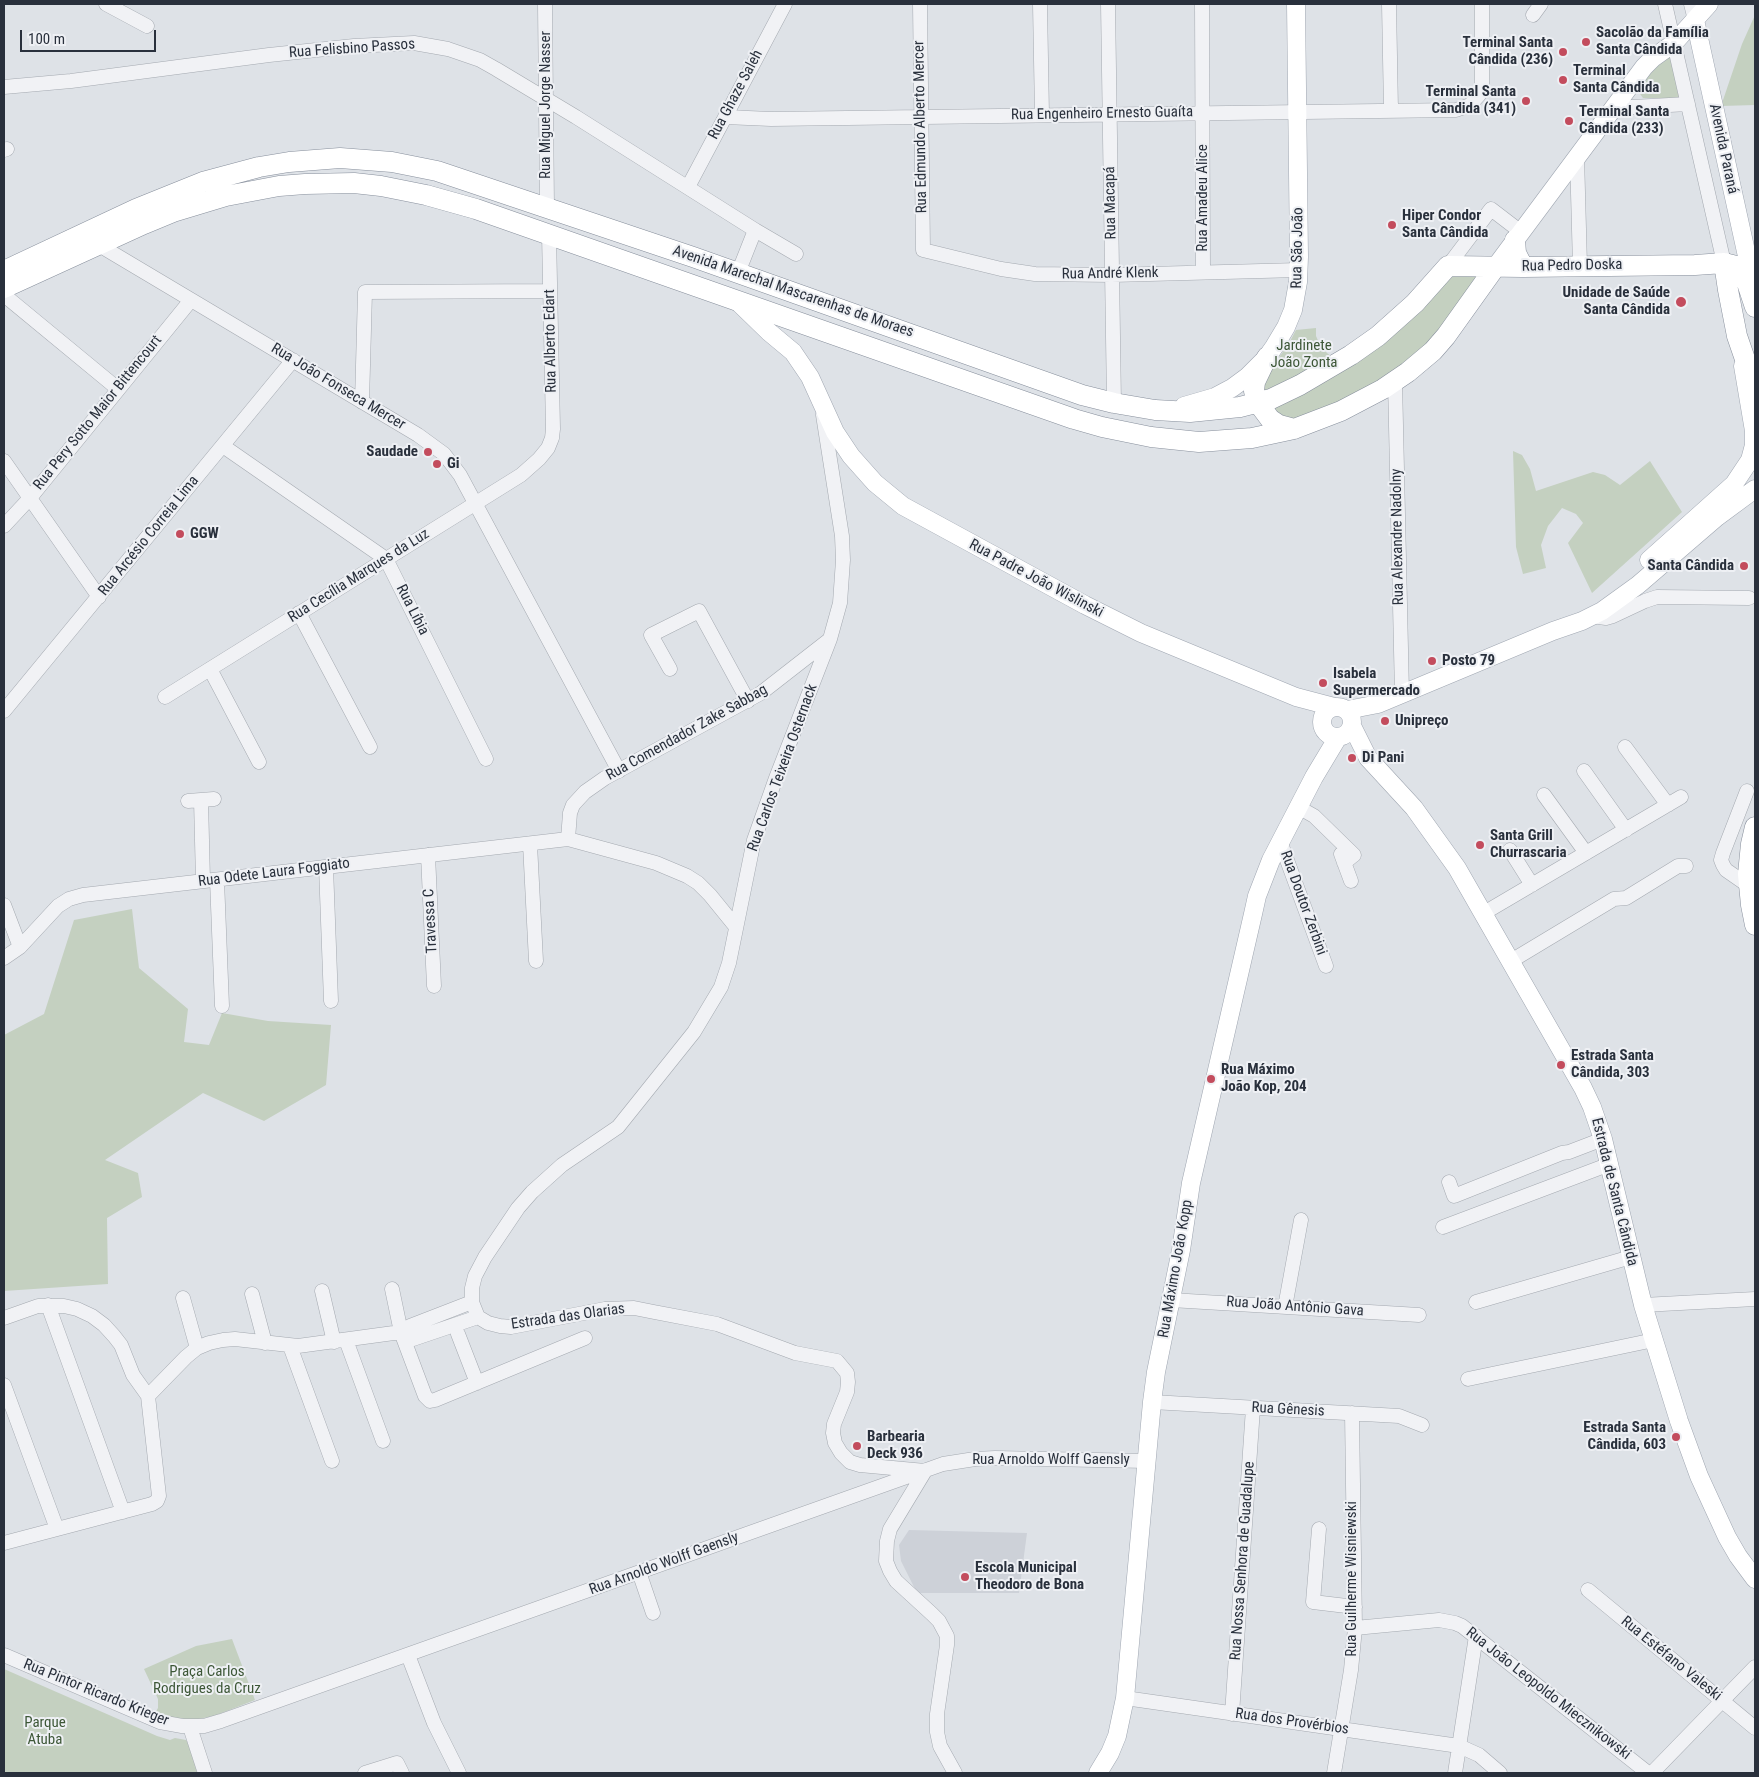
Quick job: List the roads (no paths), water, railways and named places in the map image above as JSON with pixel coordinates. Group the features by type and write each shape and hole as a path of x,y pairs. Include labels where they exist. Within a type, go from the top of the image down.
{"highway":[{"name":"Avenida Marechal Mascarenhas de Moraes","path":"4,271 168,196 203,182 259,167 317,159 364,159 418,166 491,188 1073,391 1114,403 1173,412 1206,411 1258,403 1308,381 1369,343 1415,303 1448,266"},
{"name":"Avenida Marechal Mascarenhas de Moraes","path":"4,288 144,224 200,203 279,186 329,183 382,186 426,194 476,209 824,330 1054,413 1122,432 1199,442 1252,438 1294,429 1341,411 1395,381 1433,351 1480,291 1496,266"},
{"path":"476,209 479,202 491,188"},
{"path":"547,207 555,236"},
{"path":"1480,291 1499,278 1523,267 1516,253 1518,236"},
{"path":"693,257 736,299"},
{"path":"1695,265 1729,276 1745,277 1755,307"},
{"name":"Rua Pedro Doska","path":"1448,266 1695,265 1729,276"},
{"name":"Avenida Paraná","path":"1729,276 1738,336 1755,384"},
{"path":"824,330 837,329 844,322 847,312"},
{"path":"1267,357 1255,382 1254,391 1258,403 1270,419 1279,425 1294,429"},
{"path":"1755,827 1748,861 1749,886 1755,925"}],"main road":[{"name":"Rua São João","path":"1155,410 1190,405 1214,398 1232,388 1247,377 1267,357 1282,336 1290,319 1296,297 1299,270 1296,4"},
{"name":"Avenida Marechal Mascarenhas de Moraes","path":"1496,266 1648,62 1709,4"},
{"name":"Avenida Paraná","path":"1686,25 1755,294"},
{"path":"710,290 741,318 769,332"},
{"path":"736,299 788,348 802,364 820,402"},
{"name":"Rua Padre João Wislinski","path":"1553,630 1587,610 1615,589 1734,484 1746,468 1752,452 1754,438 1738,336"},
{"name":"Rua Padre João Wislinski","path":"820,402 835,432 862,469 888,495 903,506 1114,620 1296,697 1339,723 1378,704 1553,630 1592,616 1623,596 1755,489"},
{"path":"1658,567 1659,559 1663,552 1690,523"},
{"name":"Estrada de Santa Cândida","path":"1339,723 1358,741 1368,758 1424,820 1457,868 1511,960 1592,1106 1610,1164 1644,1304 1679,1421 1707,1493 1731,1544 1755,1579"},
{"name":"Rua Máximo João Kopp","path":"1098,1773 1110,1753 1117,1736 1125,1698 1152,1402 1191,1183 1257,896 1280,841 1314,777 1339,723"}],"street":[{"path":"106,4 147,26"},
{"name":"Rua Miguel Jorge Nasser","path":"545,4 547,207"},
{"name":"Rua Ghaze Saleh","path":"688,187 786,4"},
{"name":"Rua Edmundo Alberto Mercer","path":"920,4 923,250"},
{"path":"1040,4 1042,115"},
{"name":"Rua Macapá","path":"1108,4 1114,403"},
{"name":"Rua Amadeu Alice","path":"1202,4 1204,272"},
{"path":"1389,4 1391,110"},
{"name":"Rua Engenheiro Ernesto Guaíta","path":"725,117 771,119 1456,110 1476,100 1482,88 1482,4"},
{"name":"Avenida Paraná","path":"1665,4 1686,25 1688,104 1729,276"},
{"name":"Rua Felisbino Passos","path":"4,87 78,80 303,51 414,43 448,49 480,60 796,254"},
{"path":"1614,108 1688,104"},
{"path":"1578,156 1580,266"},
{"name":"Avenida Marechal Mascarenhas de Moraes","path":"1448,266 1491,209 1518,236"},
{"path":"738,273 755,230"},
{"name":"Rua Alberto Edart","path":"548,448 553,429 550,291 555,236"},
{"name":"Rua João Fonseca Mercer","path":"99,245 418,435 444,454 460,475 619,771"},
{"name":"Rua André Klenk","path":"923,250 1018,272 1035,274 1112,275 1299,270"},
{"path":"362,402 364,292 550,291"},
{"path":"4,295 118,389"},
{"name":"Rua Pery Sotto Maior Bittencourt","path":"4,526 30,498 191,300"},
{"name":"Rua Arcésio Correia Lima","path":"4,711 293,360"},
{"name":"Rua Alexandre Nadolny","path":"1395,381 1402,694"},
{"path":"820,402 840,514 843,560 840,603 830,639"},
{"name":"Rua Líbia","path":"223,446 386,559 486,759"},
{"name":"Rua Cecília Marques da Luz","path":"164,697 521,475 539,460 548,448"},
{"path":"4,461 99,596"},
{"path":"1592,616 1601,618 1613,616 1657,597 1749,598"},
{"path":"670,669 651,635 699,611 748,701"},
{"path":"299,613 370,747"},
{"name":"Rua Comendador Zake Sabbag","path":"568,839 570,813 578,799 594,786 748,701 772,686 830,639"},
{"name":"Rua Carlos Teixeira Osternack","path":"736,928 748,866 764,810 830,639"},
{"path":"210,669 259,762"},
{"path":"1625,747 1668,805"},
{"path":"1584,771 1626,830"},
{"path":"1748,791 1722,853 1721,860 1726,870 1749,886"},
{"path":"1544,795 1586,853"},
{"path":"1484,914 1681,797"},
{"path":"201,800 222,1006"},
{"path":"1298,807 1314,816 1354,855 1344,863 1351,881"},
{"path":"442,1322 478,1317 472,1302 472,1288 475,1276 518,1208 532,1192 562,1165 618,1127 694,1032 721,987 729,963 736,928 720,905 698,883 687,876 656,863 568,839"},
{"name":"Rua Odete Laura Foggiato","path":"4,958 20,947 58,906 69,899 83,895 568,839"},
{"name":"Rua Doutor Zerbini","path":"1280,841 1326,966"},
{"path":"530,844 536,961"},
{"path":"1510,850 1532,885"},
{"name":"Travessa C","path":"428,855 434,986"},
{"path":"1511,960 1614,899 1626,898 1678,866 1686,866"},
{"path":"326,867 331,1001"},
{"path":"4,905 20,947"},
{"path":"1449,1182 1454,1196 1562,1153 1603,1139"},
{"path":"1443,1227 1610,1164"},
{"path":"1285,1307 1301,1220"},
{"path":"1476,1302 1631,1256"},
{"path":"392,1289 401,1332 427,1399 435,1400 585,1338"},
{"path":"322,1291 340,1341 383,1441"},
{"path":"252,1294 265,1343"},
{"path":"183,1298 197,1348"},
{"path":"1644,1304 1755,1299"},
{"name":"Rua João Antônio Gava","path":"1171,1300 1419,1315"},
{"path":"148,1396 197,1348 223,1340 235,1339 290,1346 401,1332 413,1339 472,1302"},
{"path":"48,1305 123,1512"},
{"path":"4,1318 48,1305 64,1306 77,1309 92,1316 104,1325 120,1345 133,1375 148,1396 159,1496 157,1501 152,1504 4,1543"},
{"name":"Estrada das Olarias","path":"478,1317 488,1323 511,1327 597,1310 634,1308 717,1324 795,1354 837,1361 847,1373 848,1382 847,1392 832,1433 841,1453 850,1462 860,1465 925,1471"},
{"path":"458,1334 477,1383"},
{"path":"1468,1379 1654,1340"},
{"path":"290,1346 332,1461"},
{"path":"4,1385 57,1529"},
{"name":"Rua Gênesis","path":"1152,1402 1399,1416 1422,1425"},
{"name":"Rua Nossa Senhora de Guadalupe","path":"1232,1714 1253,1408"},
{"name":"Rua Guilherme Wisniewski","path":"1334,1773 1351,1670 1355,1628 1352,1413"},
{"name":"Rua Arnoldo Wolff Gaensly","path":"190,1727 221,1721 956,1461 975,1459 1147,1461"},
{"path":"925,1471 890,1529 886,1541 886,1561 896,1581 936,1618 947,1636 937,1714 937,1732 940,1746 954,1773"},
{"path":"1319,1529 1313,1602 1355,1607"},
{"path":"639,1572 653,1613"},
{"name":"Rua Estéfano Valeski","path":"1588,1590 1755,1728"},
{"name":"Rua João Leopoldo Miecznikowski","path":"1355,1628 1439,1620 1455,1623 1476,1636 1650,1773"},
{"path":"1455,1773 1476,1636"},
{"name":"Rua Pintor Ricardo Krieger","path":"4,1655 148,1717 172,1725 190,1727"},
{"path":"408,1655 434,1723 459,1773"},
{"path":"1650,1773 1755,1667"},
{"name":"Rua dos Provérbios","path":"1125,1698 1459,1746 1479,1755 1500,1773"},
{"path":"190,1727 204,1773"},
{"path":"366,1773 396,1763 402,1773"}],"place":[{"name":"Sacolão da Família Santa Cândida","path":"1586,42"},
{"name":"Terminal Santa Cândida (236)","path":"1563,52"},
{"name":"Terminal Santa Cândida","path":"1563,80"},
{"name":"Terminal Santa Cândida (341)","path":"1526,101"},
{"name":"Terminal Santa Cândida (233)","path":"1569,121"},
{"name":"Hiper Condor Santa Cândida","path":"1392,225"},
{"name":"Unidade de Saúde Santa Cândida","path":"1681,302"},
{"name":"Saudade","path":"428,452"},
{"name":"Gi","path":"437,464"},
{"name":"GGW","path":"180,534"},
{"name":"Santa Cândida","path":"1744,566"},
{"name":"Posto 79","path":"1432,661"},
{"name":"Isabela Supermercado","path":"1323,683"},
{"name":"Unipreço","path":"1385,721"},
{"name":"Di Pani","path":"1352,758"},
{"name":"Santa Grill Churrascaria","path":"1480,845"},
{"name":"Estrada Santa Cândida, 303","path":"1561,1065"},
{"name":"Rua Máximo João Kop, 204","path":"1211,1079"},
{"name":"Estrada Santa Cândida, 603","path":"1676,1437"},
{"name":"Barbearia Deck 936","path":"857,1446"},
{"name":"Escola Municipal Theodoro de Bona","path":"965,1577"}],"park label":[{"name":"Jardinete João Zonta","path":"1304,354"},
{"name":"Praça Carlos Rodrigues da Cruz","path":"207,1680"},
{"name":"Parque Atuba","path":"45,1732"}]}
